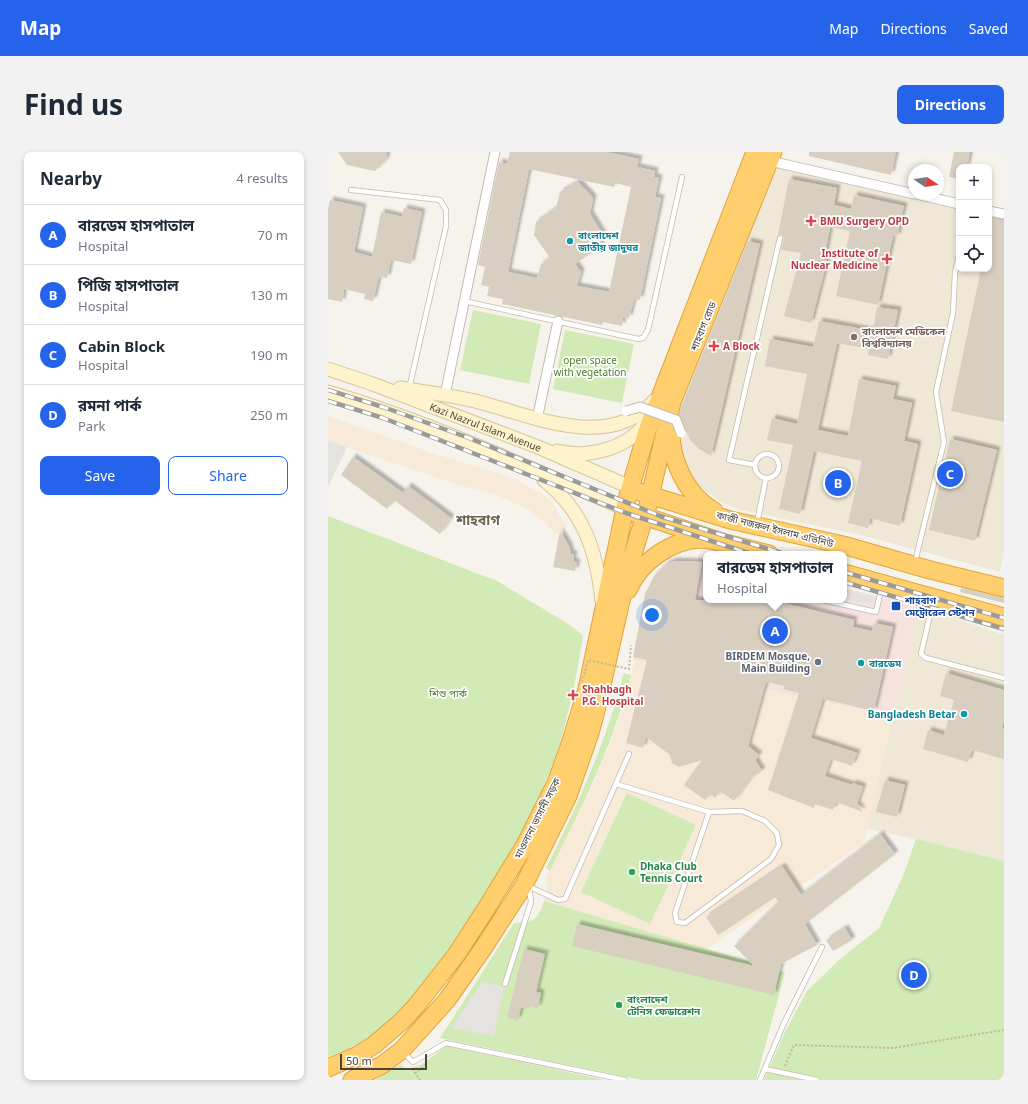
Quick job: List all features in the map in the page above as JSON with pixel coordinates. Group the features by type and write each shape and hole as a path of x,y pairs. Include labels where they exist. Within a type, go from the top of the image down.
{"highway":[{"name":"শাহবাগ রোড","path":"638,502 666,399 755,152"},
{"name":"শাহবাগ রোড","path":"666,399 772,156"},
{"path":"666,399 672,448 678,467 696,496 708,507 730,520"},
{"path":"638,502 725,546"},
{"name":"কাজী নজরুল ইসলাম এভিনিউ","path":"638,502 730,520 843,546 914,566 1004,588"},
{"name":"মাওলানা ভাসানী সড়ক","path":"352,1080 382,1065 401,1051 447,1000 484,947 518,881 568,796 584,752 606,670 610,613 627,574 638,502"},
{"path":"610,613 641,569 661,552 676,544 689,540 702,539 725,546 752,551"},
{"path":"847,574 1004,617"},
{"name":"মাওলানা ভাসানী সড়ক","path":"328,1068 358,1055 374,1045 402,1021 518,881"}],"main road":[{"name":"Kazi Nazrul Islam Avenue","path":"328,369 370,383 538,447 638,502"},
{"path":"370,383 474,401 537,419 571,426 602,428 640,415 666,399"},
{"name":"Kazi Nazrul Islam Avenue","path":"328,392 381,408 480,447 531,470 638,502"},
{"path":"538,447 567,454 592,452 615,446 633,437 666,399"},
{"path":"531,470 557,490 582,524 592,546 610,613"}],"street":[{"path":"445,395 495,152"},
{"path":"772,156 908,192"},
{"path":"941,200 956,203"},
{"path":"992,212 1004,214"},
{"path":"537,419 558,321"},
{"path":"626,411 640,407 676,420 681,433"}],"lane":[{"path":"464,301 638,339 646,335 682,176"},
{"path":"351,190 440,200 446,210 446,226 409,389"},
{"path":"755,465 729,460 780,238"},
{"path":"914,566 944,442 936,392 953,313 954,273 956,266"},
{"path":"764,455 775,458 778,469 773,476 766,478 759,475 755,465 758,458 764,455"},
{"path":"756,526 766,478"},
{"path":"836,603 876,612 883,583"},
{"path":"934,597 921,654 926,658 1004,678"},
{"path":"518,881 558,900 565,899 629,754"},
{"path":"616,784 709,812 742,811 765,821 777,833 779,845 771,859 685,923 677,922 675,914 709,812"},
{"path":"505,984 531,902 518,881"},
{"path":"760,1080 784,1023 822,948"},
{"path":"401,1051 413,1062 446,1043 625,1080"},
{"path":"765,1069 817,1080"}],"path":[{"path":"582,682 588,660 629,669 631,645"},
{"path":"782,1073 794,1045 893,1048 1004,1030"},
{"path":"415,1073 432,1061"},
{"path":"410,1067 420,1080"}],"shaded area":[{"name":"বাংলাদেশ মেডিকেল বিশ্ববিদ্যালয়","path":"773,164 908,194 908,200 936,200 956,204 956,272 992,272 992,212 1004,215 1004,551 1000,572 861,535 737,509 720,501 698,486 682,464 677,404"},
{"path":"328,416 438,455 499,473 520,482 542,494 553,504 566,527 557,535 545,522 531,511 497,495 459,485 328,441"},
{"path":"328,441 347,447 328,487"},
{"path":"699,554 703,555 703,603 847,603 847,589 919,606 893,717 633,660 645,594 654,576 666,564 674,561 697,562"},
{"path":"847,590 874,596 872,605 847,600"},
{"path":"919,606 1004,635 1004,861 867,828"},
{"path":"635,660 893,717 864,843 706,949 544,901 547,889 545,880 594,782 612,738 621,712"},
{"path":"482,982 504,987 494,1036 451,1028"}],"green space":[{"path":"473,310 541,324 529,384 460,370"},
{"name":"open space with vegetation","path":"565,330 634,344 622,403 553,389"},
{"name":"শিশু পার্ক","path":"328,516 497,581 570,625 583,636 572,695 556,754 547,778 525,826 487,894 443,959 410,1002 390,1022 376,1033 353,1046 328,1057"},
{"path":"624,673 631,675 615,727 596,775 550,871 546,868 580,797 600,748 617,699"},
{"name":"Dhaka Club Tennis Court","path":"627,793 696,825 650,924 581,892"},
{"path":"916,839 1004,861 1004,1080 764,1080 785,1032 807,991 839,960 879,928 903,876"},
{"name":"বাংলাদেশ টেনিস ফেডারেশন","path":"544,901 785,972 756,1080 641,1080 440,1038 514,923 526,922 534,919 539,913"},
{"path":"446,1046 605,1080 375,1080 401,1064 405,1069 421,1065"}],"building":[{"path":"338,152 387,152 386,160 375,171 347,165"},
{"name":"বাংলাদেশ জাতীয় জাদুঘর","path":"510,152 606,152 639,159 637,167 655,171 654,177 659,178 655,197 661,198 640,300 634,299 629,318 623,317 622,326 603,322 602,325 502,304 503,299 487,296 489,287 481,285 485,267 478,265 499,162 507,164","holes":["529,169 614,187 615,183 631,187 609,292 577,286 581,272 575,264 600,247 603,235 590,214 593,198 578,182 560,192 556,208 536,222 534,235 550,258 541,264 537,278 508,272"]},
{"path":"809,152 896,152 891,175 809,156"},
{"path":"954,152 970,152 968,164 956,164 956,178 949,177"},
{"path":"789,179 837,188 834,205 851,209 854,195 904,206 897,237 893,236 878,305 836,296 850,231 830,227 824,260 827,261 811,323 784,316 801,253 781,250 784,237 781,234 778,235"},
{"path":"330,200 363,207 354,252 372,257 381,212 402,217 404,208 422,212 411,264 391,260 387,278 379,277 373,301 364,299 365,294 344,289 342,302 328,299 328,210"},
{"path":"992,218 1004,220 1004,422 951,411 980,272 992,272"},
{"path":"748,241 760,244 711,456 698,448 690,440 679,415"},
{"path":"877,307 898,310 888,359 868,355 869,349 837,343 818,430 848,436 859,379 896,386 893,399 912,403 904,441 918,444 900,526 870,518 868,528 848,523 862,461 814,451 800,514 779,509 793,445 767,440 772,418 797,424 807,374 765,366 770,339 813,347 819,321 873,331"},
{"path":"950,439 997,450 975,541 929,530"},
{"path":"353,457 403,493 408,486 451,518 440,534 394,500 387,509 341,475"},
{"path":"560,531 570,548 569,550 571,551 571,554 574,554 573,561 577,563 575,571 553,567"},
{"path":"674,561 702,562 695,600 703,600 703,603 783,603 854,620 853,627 872,631 874,623 893,627 874,711 823,699 811,738 857,753 852,766 831,759 825,776 863,787 857,804 863,812 836,802 833,810 815,804 814,808 768,790 799,693 783,689 784,686 766,682 748,746 759,755 755,760 762,771 750,779 734,801 720,791 715,798 710,794 705,800 684,785 702,760 679,767 672,763 670,755 646,737 643,748 626,743 647,660 633,657 645,594 654,576 666,564"},
{"path":"961,588 1004,598 1004,603 960,592"},
{"name":"Bangladesh Betar","path":"946,673 1004,690 1004,720 1002,728 1004,729 1004,759 972,750 968,762 923,749 928,730 944,735 954,700 940,696"},
{"path":"885,780 905,785 897,817 876,812"},
{"path":"880,834 895,854 805,924 817,945 781,964 774,995 572,946 577,924 754,966 734,946 778,902 775,897 718,935 706,917 782,866 801,895"},
{"path":"845,928 852,940 833,951 826,940"},
{"path":"524,949 545,954 536,992 541,993 538,1008 530,1006 529,1009 521,1007 518,1020 507,1018"}],"railway":[{"path":"328,390 386,408 469,438 660,516 775,551"},
{"path":"328,401 383,418 626,513 742,551"},
{"path":"847,573 1004,618"},
{"path":"847,583 1004,629"}],"place":[{"name":"BMU Surgery OPD","path":"811,221"},
{"name":"বাংলাদেশ জাতীয় জাদুঘর","path":"570,241"},
{"name":"Institute of Nuclear Medicine","path":"887,259"},
{"name":"বাংলাদেশ মেডিকেল বিশ্ববিদ্যালয়","path":"854,337"},
{"name":"A Block","path":"714,346"},
{"name":"Cabin Block","path":"950,474"},
{"name":"পিজি হাসপাতাল","path":"838,483"},
{"name":"শাহবাগ মেট্রোরেল স্টেশন","path":"896,606"},
{"name":"বারডেম হাসপাতাল","path":"775,631"},
{"name":"BIRDEM Mosque, Main Building","path":"818,662"},
{"name":"বারডেম","path":"861,663"},
{"name":"Shahbagh P.G. Hospital","path":"573,695"},
{"name":"Bangladesh Betar","path":"964,714"},
{"name":"Dhaka Club Tennis Court","path":"632,872"},
{"name":"রমনা পার্ক","path":"914,975"},
{"name":"বাংলাদেশ টেনিস ফেডারেশন","path":"619,1005"}],"district":[{"name":"শাহবাগ","path":"478,520"}]}
